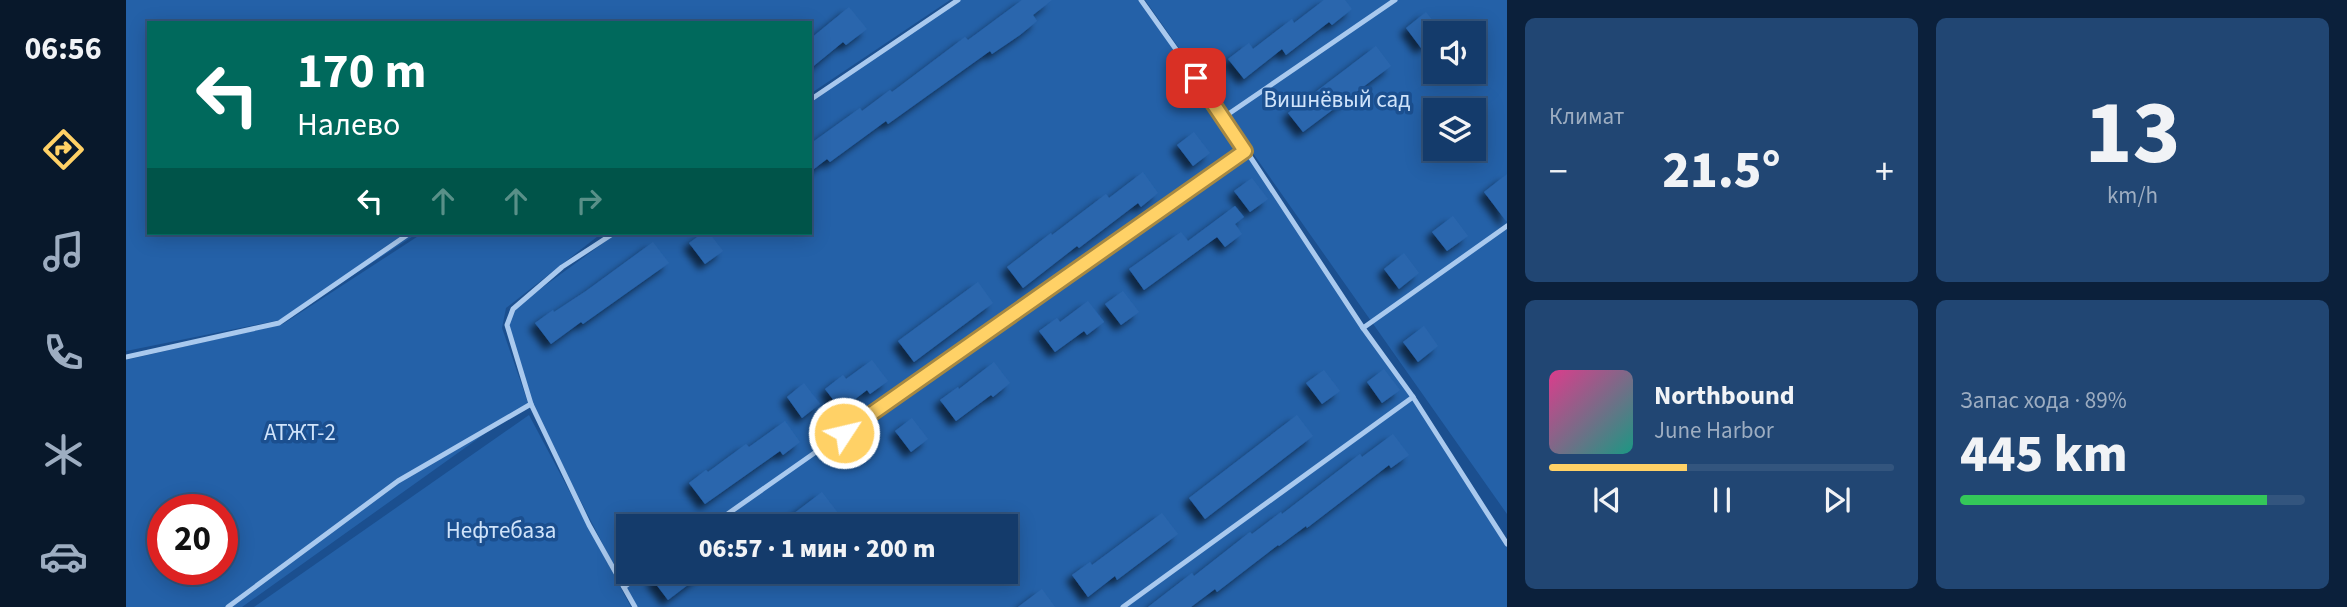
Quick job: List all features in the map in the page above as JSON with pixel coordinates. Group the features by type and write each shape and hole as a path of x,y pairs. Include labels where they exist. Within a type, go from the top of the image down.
{"lane":[{"path":"812,99 958,0"},
{"path":"1141,0 1224,117 1363,328 1413,397 1507,544"},
{"path":"1224,117 1395,0"},
{"path":"728,514 1245,151"},
{"path":"1363,328 1507,226"},
{"path":"126,357 279,323 407,235"},
{"path":"611,235 562,267 513,309 507,325 531,404 589,525 635,607"},
{"path":"1123,607 1413,397"},
{"path":"228,607 398,481 531,404"},
{"path":"624,587 628,584"}],"green space":[{"path":"126,0 950,0 812,93 812,21 147,21 147,235 415,235 285,319 126,351"},
{"path":"958,0 1141,0 1413,397 1507,546 1507,607 635,607 623,584 1018,584 1018,514 616,514 616,570 531,404 507,325 513,309 614,235 812,235 812,99"},
{"name":"Вишнёвый сад","path":"1145,0 1507,0 1507,514"},
{"name":"АТЖТ-2","path":"420,235 599,235 506,308 502,328 528,403 242,607 126,607 126,360 283,324"},
{"name":"Нефтебаза","path":"529,415 616,579 616,584 619,584 631,607 254,607"}],"building":[{"path":"1022,0 1052,0 1033,15 1037,21 1020,35 992,54 990,51 888,124 886,121 830,162 827,159 812,170 812,143 860,108 862,111 890,90 892,92 965,37 968,40"},
{"path":"1324,0 1345,0 1352,9 1332,25 1329,22 1286,55 1282,49 1244,79 1228,59 1249,43 1253,49 1292,19 1294,23"},
{"path":"849,7 867,29 846,45 843,42 812,67 812,37"},
{"path":"1426,12 1433,21 1423,21 1421,48 1406,28"},
{"path":"1376,46 1391,66 1303,132 1288,113"},
{"path":"1194,132 1210,153 1193,166 1177,145"},
{"path":"1143,172 1158,193 1141,207 1138,203 1023,288 1007,267 1106,194 1109,198"},
{"path":"1507,174 1507,221 1506,221 1484,192"},
{"path":"1252,178 1268,199 1250,212 1234,191"},
{"path":"1235,206 1244,217 1235,224 1242,234 1225,247 1217,237 1144,290 1129,269 1181,232 1188,241"},
{"path":"1453,216 1468,236 1447,251 1432,232"},
{"path":"700,235 711,235 723,251 705,264 689,243"},
{"path":"653,242 669,263 551,344 535,323 586,291"},
{"path":"1404,253 1419,273 1399,289 1384,269"},
{"path":"978,282 993,303 914,362 898,341"},
{"path":"1123,291 1139,312 1121,325 1105,304"},
{"path":"1088,301 1104,322 1087,335 1084,331 1055,352 1039,331 1057,318 1060,322"},
{"path":"1424,326 1438,346 1418,362 1403,342"},
{"path":"872,360 888,381 870,394 867,390 841,410 825,389 843,375 846,379"},
{"path":"994,362 1010,383 956,421 940,400"},
{"path":"1384,369 1400,390 1382,403 1367,382"},
{"path":"1324,370 1340,391 1322,404 1306,383"},
{"path":"804,383 820,404 802,418 787,397"},
{"path":"1297,415 1313,436 1205,519 1189,498"},
{"path":"912,418 928,439 911,452 895,431"},
{"path":"785,421 800,442 783,455 780,451 705,504 689,483 746,444 749,447"},
{"path":"1393,434 1409,455 1391,468 1389,465 1217,592 1215,589 1191,607 1148,607 1192,573 1194,576 1250,532 1252,534 1281,512 1282,514 1360,454 1362,457"},
{"path":"822,492 838,513 837,514 793,514"},
{"path":"1162,513 1178,534 1117,580 1115,576 1088,597 1072,575 1090,562 1092,565"},
{"path":"656,584 689,584 668,600"},
{"path":"1042,589 1055,607 1018,607"}],"route":[{"path":"844,433 1245,151 1196,78"}]}
